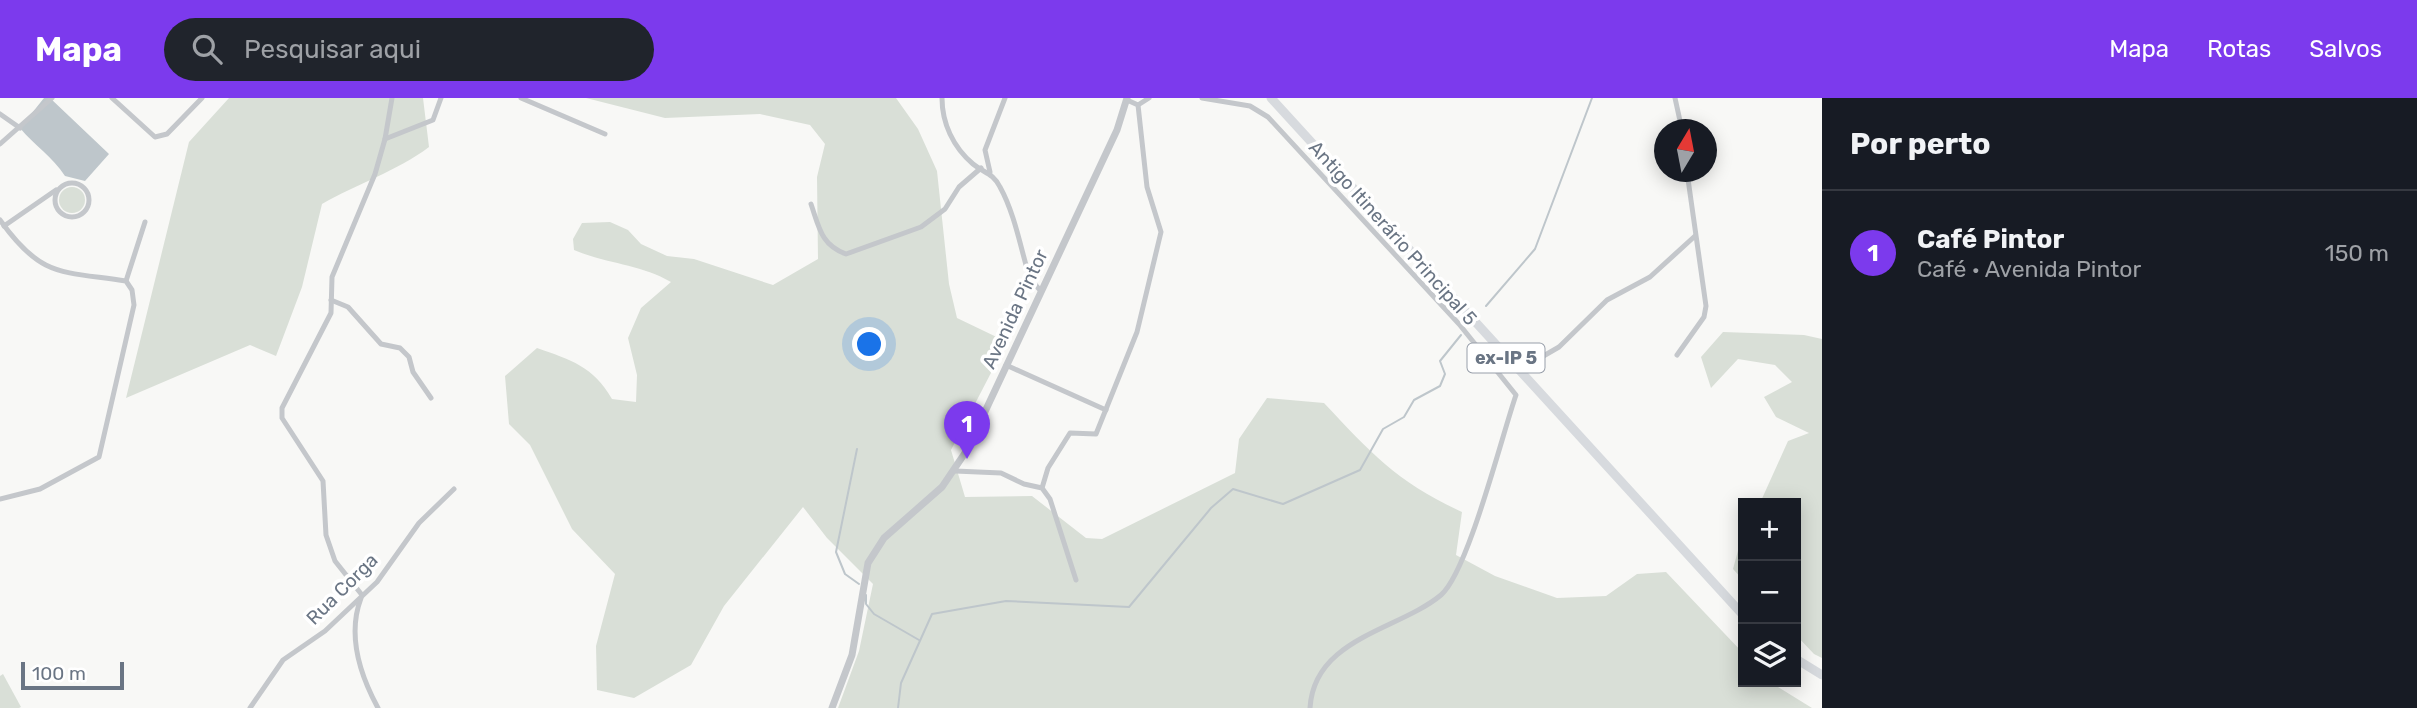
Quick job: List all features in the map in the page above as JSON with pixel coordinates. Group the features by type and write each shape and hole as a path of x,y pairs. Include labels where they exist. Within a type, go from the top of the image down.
{"highway":[{"name":"Antigo Itinerário Principal 5","path":"1271,98 1738,610"},
{"path":"1801,662 1822,675"}],"street":[{"path":"0,144 52,98"},
{"path":"114,98 155,137 167,134 202,98"},
{"path":"378,708 358,664 356,611 362,595 335,561 326,535 323,481 282,418 282,408 331,313 332,277 375,174 385,139 392,98"},
{"path":"385,139 433,120 441,98"},
{"path":"521,98 605,134"},
{"path":"942,98 942,112 952,141 974,165 990,172"},
{"path":"1005,98 985,150 990,172 1001,189 1030,279 1040,290"},
{"path":"1138,105 1149,98"},
{"path":"1202,98 1250,106 1268,117 1459,324 1516,395 1477,520 1451,584 1440,596 1374,630 1335,657 1318,675 1311,694 1310,708"},
{"path":"1675,98 1680,119"},
{"path":"1127,99 1138,105"},
{"name":"Avenida Pintor","path":"832,708 852,655 868,563 884,538 935,494 955,471 1116,130 1127,99"},
{"path":"1042,488 1048,468 1070,433 1096,434 1137,332 1161,232 1147,187 1138,105"},
{"path":"0,114 20,128"},
{"path":"811,204 823,239 833,250 846,254 921,227 945,209 959,187 981,168"},
{"path":"1677,355 1704,317 1706,306 1687,182"},
{"path":"0,499 40,489 99,457 134,305 132,290 126,281 61,271 33,260 16,244 2,223 62,185 73,183 87,191 89,202 84,213 68,217 58,210 55,200 62,185"},
{"path":"126,281 145,222"},
{"path":"1533,362 1559,347 1607,300 1650,277 1695,236"},
{"path":"331,300 348,307 381,344 400,348 409,356 413,372 431,398"},
{"path":"1006,365 1106,410"},
{"path":"955,471 1001,473 1024,484 1042,488 1050,499 1076,580"},
{"name":"Rua Corga","path":"250,708 283,660 325,631 377,582 419,523 454,489"}],"shaded area":[{"path":"44,98 50,98 109,154 85,181 65,176 20,128"},
{"path":"229,98 423,98 429,147 404,163 322,204 302,287 276,356 250,345 126,398 189,142"},
{"path":"586,98 896,98 918,129 937,171 949,284 957,318 1007,342 951,450 965,497 1032,496 1086,538 1102,539 1235,473 1239,439 1267,398 1324,403 1402,478 1462,512 1456,555 1495,576 1557,598 1606,596 1637,574 1666,572 1738,648 1738,687 1778,687 1812,708 838,708 859,651 873,584 827,538 803,507 724,606 691,665 634,698 597,690 596,646 615,574 572,529 530,445 509,424 505,376 537,348 571,361 589,372 612,399 636,402 637,375 628,338 641,308 671,282 647,271 574,250 573,239 582,223 610,222 628,230 641,244 667,256 694,259 773,285 818,259 817,177 825,144 810,125 760,114 665,118"},
{"path":"72,187 81,191 85,200 81,209 72,213 63,209 59,200 63,191"},
{"path":"1723,332 1804,335 1822,339 1822,658 1814,654 1801,640 1801,498 1762,498 1788,441 1809,433 1776,417 1764,397 1792,382 1775,365 1738,359 1711,388 1701,357"},
{"path":"1738,550 1738,574 1733,569"},
{"path":"3,674 21,707 0,708 0,676"}],"waterway":[{"path":"1486,306 1535,249 1592,98"},
{"path":"898,708 901,683 932,614 1006,601 1129,607 1211,508 1233,489 1283,504 1360,470 1383,429 1404,417 1414,400 1440,386 1445,374 1440,361 1461,335"},
{"path":"857,449 836,552 845,574 859,584"},
{"path":"866,595 866,604 874,614 919,640"}],"place":[{"name":"Café Pintor","path":"967,459"}]}
